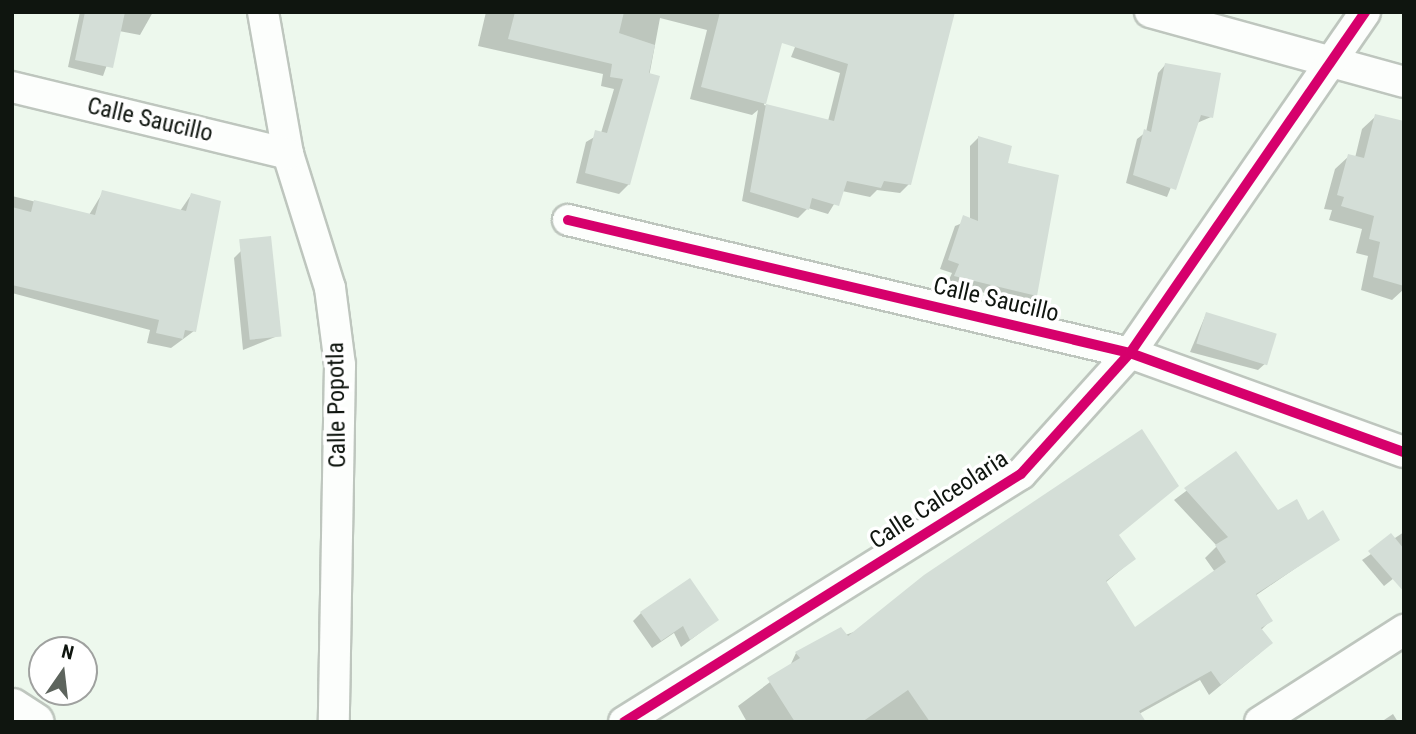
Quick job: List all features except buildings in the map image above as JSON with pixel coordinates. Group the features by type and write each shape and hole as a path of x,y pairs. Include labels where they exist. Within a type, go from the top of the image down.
{"street":[{"name":"Calle Popotla","path":"262,12 288,154 330,288 340,365 334,722"},
{"path":"1150,12 1325,63 1404,82"},
{"name":"Calle Calceolaria","path":"624,722 1021,474 1129,353 1325,63 1365,12"},
{"name":"Calle Saucillo","path":"12,87 288,154"},
{"name":"Calle Saucillo","path":"568,220 1129,353 1404,452"},
{"path":"1260,722 1404,630"},
{"path":"12,707 35,722"}],"cycle path":[{"path":"624,722 1021,474 1130,353 1365,12"},
{"path":"568,220 1130,353 1404,452"}]}
